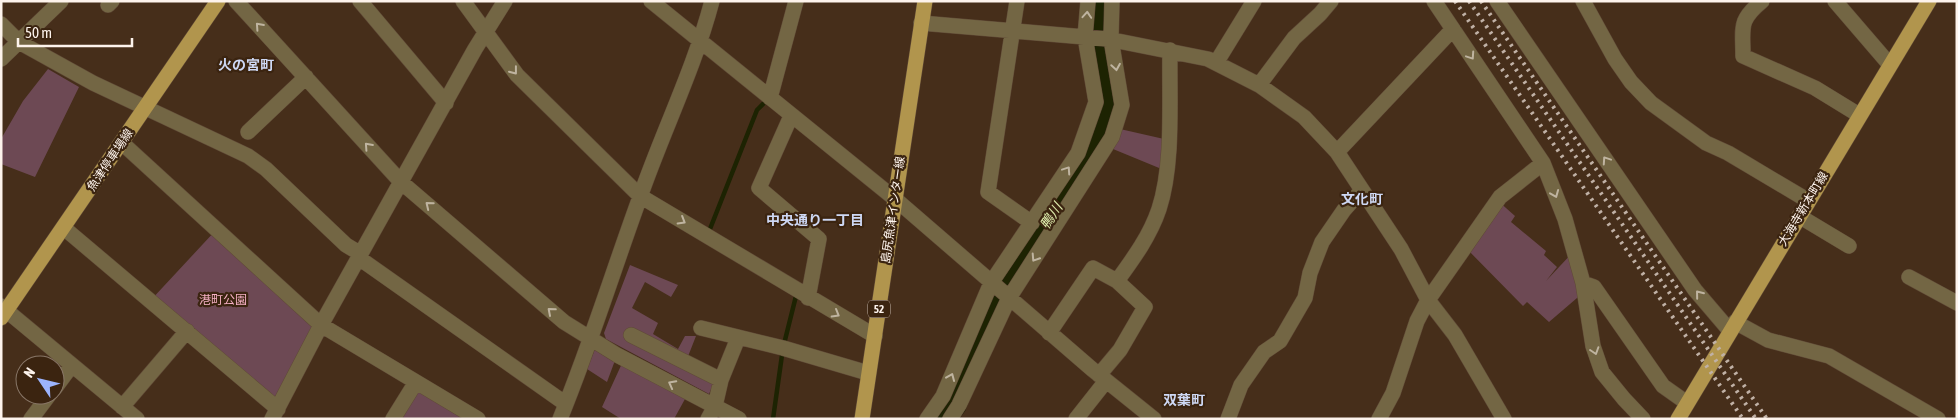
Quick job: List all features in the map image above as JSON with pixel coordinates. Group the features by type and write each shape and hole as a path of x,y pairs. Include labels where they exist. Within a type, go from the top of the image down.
{"main road":[{"name":"魚津停車場線","path":"3,312 64,228 218,1"},
{"name":"島尻魚津インター線","path":"862,419 925,1"},
{"name":"大海寺新本町線","path":"1678,419 1929,1"}],"street":[{"path":"1,59 61,1"},
{"path":"236,1 401,182 564,322 712,412 739,419"},
{"path":"360,1 446,103"},
{"path":"463,1 517,75 640,196 808,298 875,336"},
{"path":"64,228 187,330 275,414 321,325 504,1"},
{"path":"651,1 700,43 894,198 1049,333 1154,419"},
{"path":"1,24 19,42 93,84 248,156 266,169 346,245 563,412 591,340 640,196 700,43 712,1"},
{"path":"770,98 796,1"},
{"path":"1016,1 988,192 1032,222"},
{"path":"926,419 943,396 993,285 1078,153 1096,102 1087,37 1088,1"},
{"path":"950,419 959,405 1009,298 1112,137 1122,105 1110,39 1112,1"},
{"path":"1216,63 1254,1"},
{"path":"1259,85 1294,38 1331,1"},
{"path":"1434,1 1543,163 1565,219 1583,283 1593,346 1602,372 1643,419"},
{"path":"1498,1 1695,290 1733,327 1768,340 1830,356 1931,417"},
{"path":"1583,1 1615,59 1631,82 1652,103 1706,143 1728,153 1808,200"},
{"path":"1762,1 1746,14 1743,29 1743,56 1815,88 1859,115"},
{"path":"1835,1 1890,65"},
{"path":"921,23 1110,39 1170,50 1216,63 1259,85 1304,117 1337,152 1401,249 1428,300 1455,336 1504,419"},
{"path":"1337,152 1452,29"},
{"path":"1116,281 1139,251 1158,210 1167,177 1170,50"},
{"path":"248,132 306,77"},
{"path":"791,116 759,188 819,239 808,298"},
{"path":"122,143 321,325 478,419"},
{"path":"1379,419 1393,392 1417,321 1428,300 1500,197 1543,163"},
{"path":"1228,419 1241,384 1264,352 1280,341 1305,298 1310,273 1322,242 1344,210 1362,190"},
{"path":"1799,216 1849,246"},
{"path":"1049,333 1093,268 1116,281 1146,306 1076,419"},
{"path":"1909,277 1957,303"},
{"path":"1583,283 1594,287 1663,386 1687,403"},
{"path":"3,312 72,365 130,415 187,330"},
{"path":"701,328 783,348 868,373"},
{"path":"631,335 721,380"},
{"path":"712,412 721,380 738,338"},
{"path":"65,374 72,365"},
{"path":"393,419 416,382"},
{"path":"31,419 42,405"}],"green space":[{"path":"48,69 79,87 35,177 1,164 1,139 23,101"},
{"path":"1120,129 1164,139 1164,170 1113,149"},
{"path":"1497,200 1515,216 1511,222 1546,251 1544,255 1557,267 1546,281 1574,251 1584,292 1549,322 1527,302 1523,306 1465,247"},
{"name":"港町公園","path":"216,230 321,325 278,409 150,301"},
{"path":"630,265 678,285 671,297 645,282 632,308 658,323 653,334 678,349 685,336 696,336 687,359 718,374 709,394 606,339 604,333"},
{"path":"597,344 617,355 607,382 587,369"},
{"path":"624,359 685,399 674,419 621,419 602,407"},
{"path":"418,389 467,419 400,419"}],"waterway":[{"name":"鴨川","path":"942,419 953,404 987,316 1087,159 1106,124 1113,97 1102,19 1103,1"},
{"path":"708,234 757,110 767,100"},
{"path":"773,419 783,348 797,292"}],"railway":[{"path":"1455,1 1743,419"},
{"path":"1469,1 1756,419"},
{"path":"1481,1 1767,419"}],"district":[{"name":"火の宮町","path":"246,65"},
{"name":"文化町","path":"1362,199"},
{"name":"中央通り一丁目","path":"815,220"},
{"name":"双葉町","path":"1184,400"}]}
